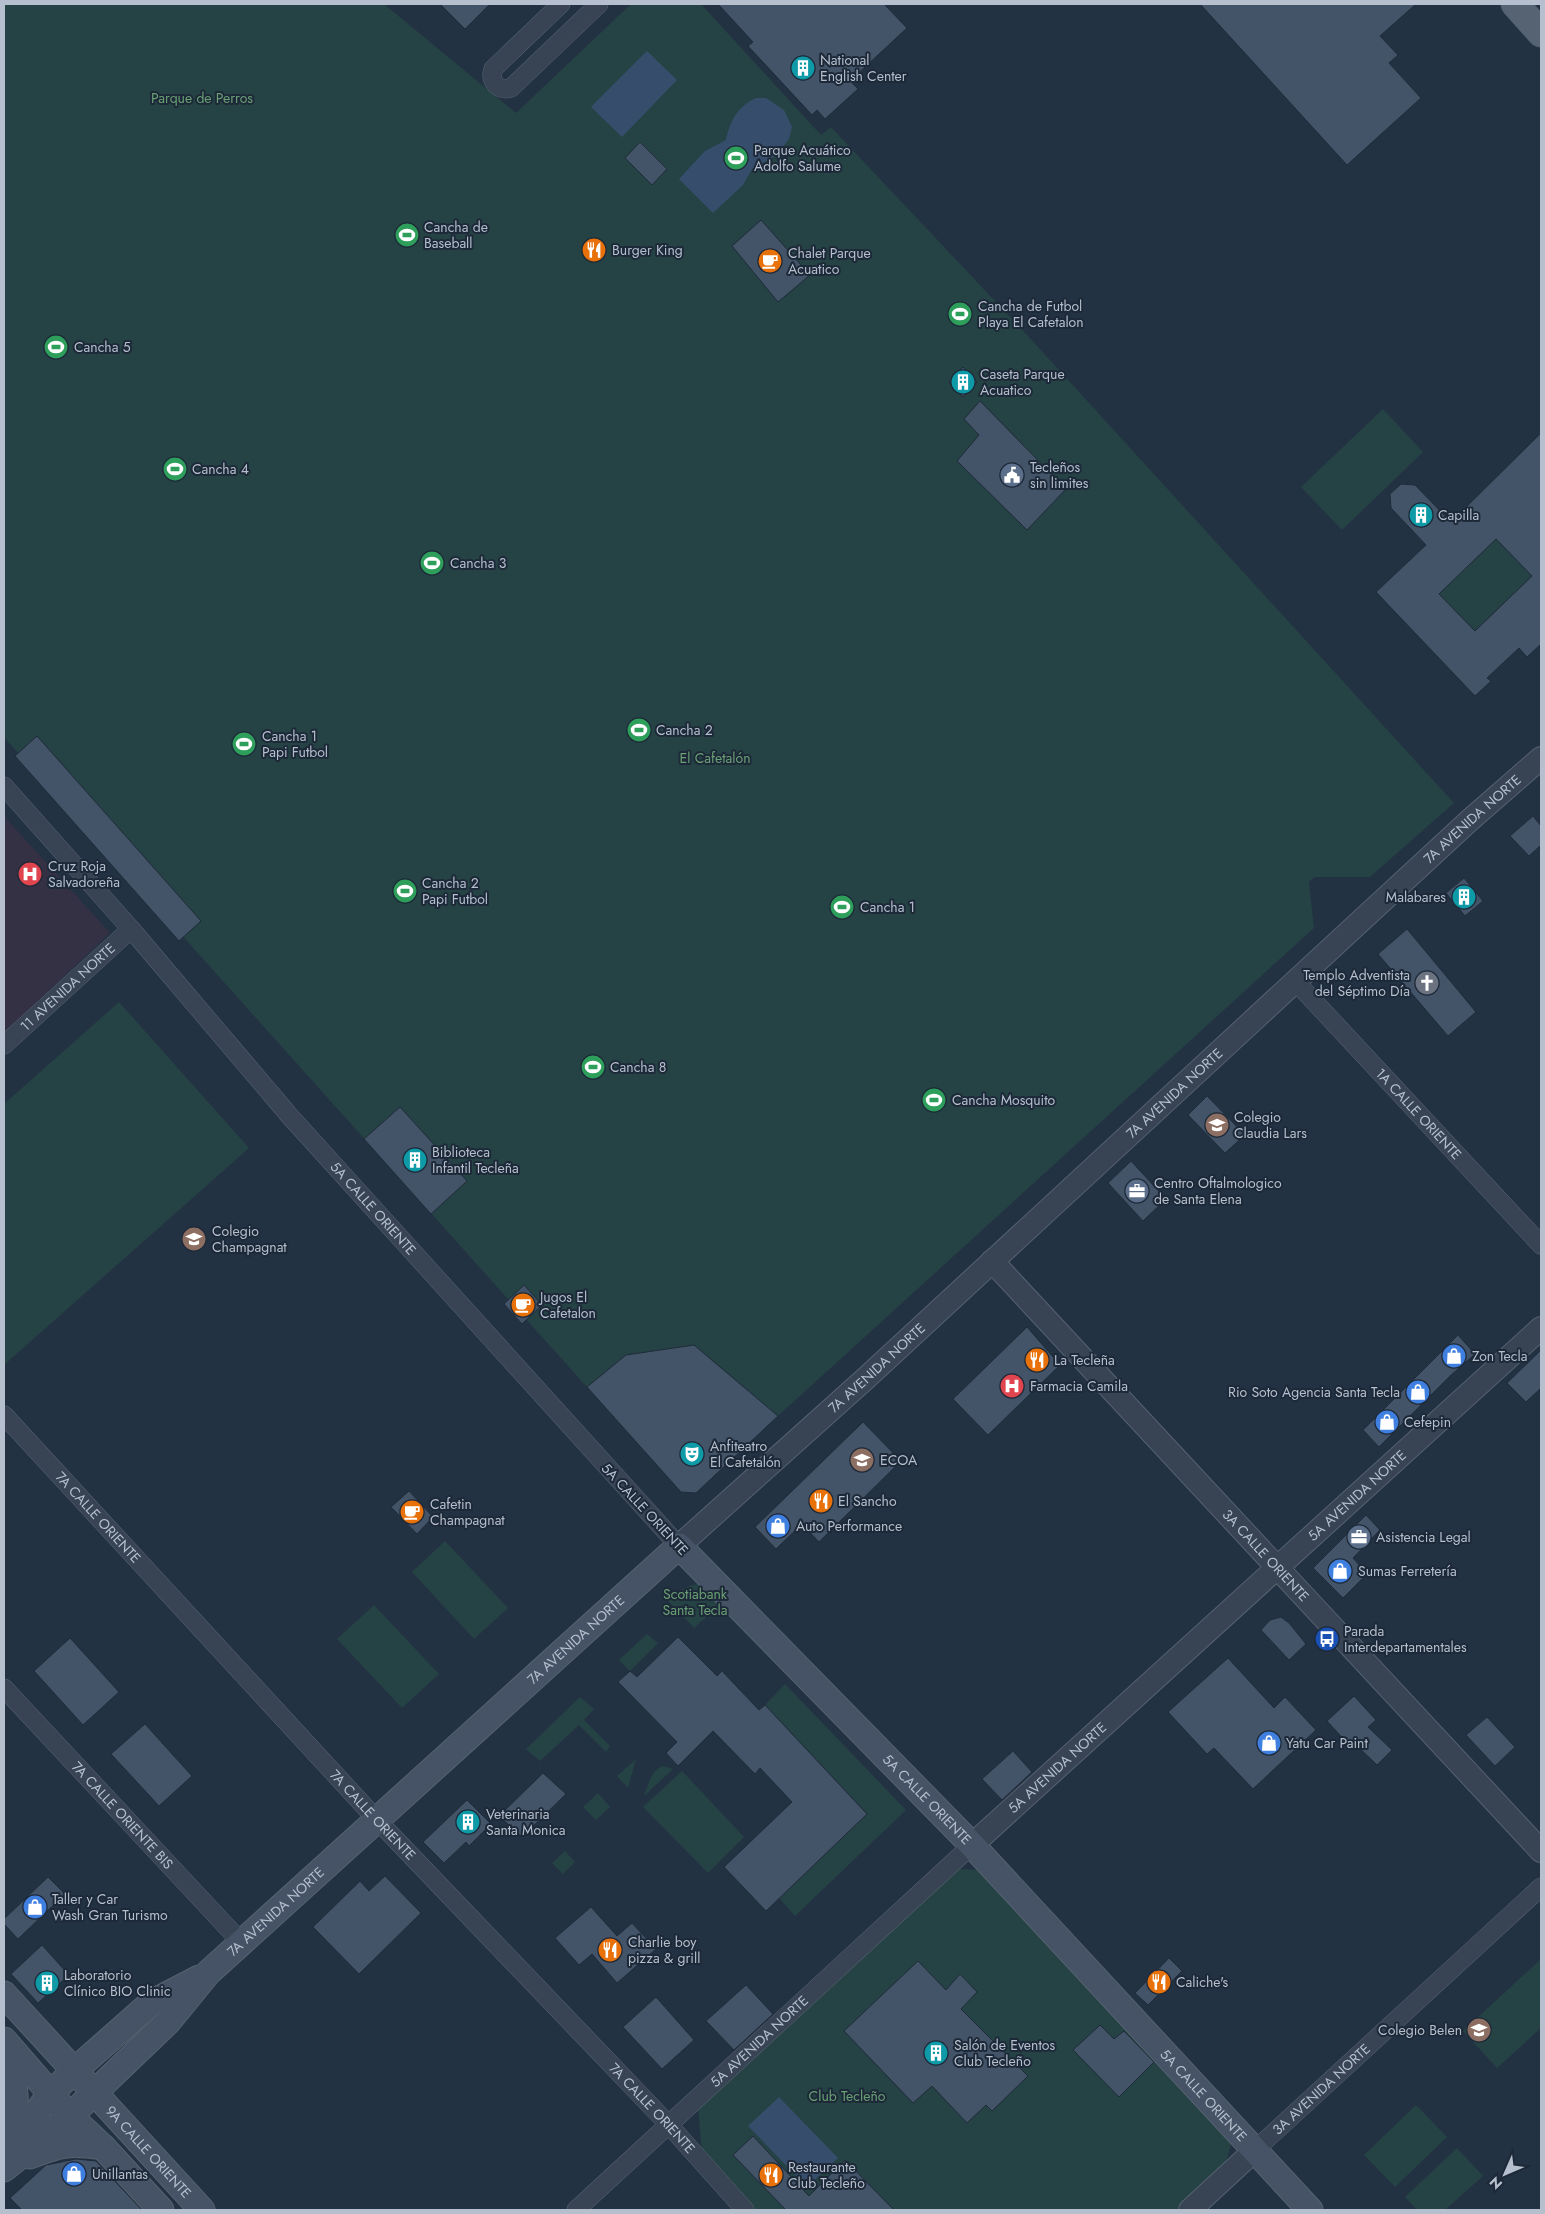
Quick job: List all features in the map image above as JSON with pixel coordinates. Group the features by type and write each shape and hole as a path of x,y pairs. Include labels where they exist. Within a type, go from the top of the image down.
{"main road":[{"path":"1515,4 1541,32"},
{"name":"7A AVENIDA NORTE","path":"4,2170 70,2116 168,2022 208,1974 242,1942 378,1821 679,1546"},
{"name":"5A CALLE ORIENTE","path":"679,1546 972,1845 1310,2210"},
{"name":"7A AVENIDA NORTE","path":"4,2158 50,2094 75,2070 151,2003 208,1974"},
{"name":"9A CALLE ORIENTE","path":"4,1994 95,2091 202,2210"},
{"path":"4,2041 70,2116 161,2210"},
{"path":"4,2041 14,2079 15,2110 10,2136 4,2147"},
{"path":"4,2170 53,2146 68,2143 102,2147"}],"street":[{"path":"561,4 493,69 491,75 493,82 498,88 505,90 511,88 599,4"},
{"name":"7A AVENIDA NORTE","path":"679,1546 1296,982 1470,820 1541,758"},
{"name":"5A CALLE ORIENTE","path":"4,786 131,929 288,1114 679,1546"},
{"name":"11 AVENIDA NORTE","path":"4,1044 131,929"},
{"name":"1A CALLE ORIENTE","path":"1296,982 1541,1245"},
{"name":"3A CALLE ORIENTE","path":"992,1261 1541,1851"},
{"name":"5A AVENIDA NORTE","path":"576,2210 972,1845 1541,1328"},
{"name":"7A CALLE ORIENTE","path":"4,1415 378,1821 669,2125 744,2210"},
{"name":"7A CALLE ORIENTE BIS","path":"4,1688 242,1942"},
{"name":"3A AVENIDA NORTE","path":"1190,2210 1541,1887"}],"shaded area":[{"name":"Cruz Roja Salvadoreña","path":"4,816 110,933 4,1033"}],"green space":[{"name":"El Cafetalón","path":"6,4 384,4 516,113 631,4 701,4 821,135 831,127 1028,336 1454,803 1370,877 1315,877 1309,882 1314,928 696,1493 681,1492 4,737 4,6"},
{"path":"1383,409 1423,452 1342,530 1301,487"},
{"path":"1496,539 1532,576 1475,631 1439,594"},
{"path":"119,1002 249,1148 4,1365 4,1104"},
{"path":"445,1541 508,1608 474,1639 412,1572"},
{"name":"Scotiabank Santa Tecla","path":"699,1584 706,1585 725,1600 694,1628 668,1601 686,1587"},
{"path":"374,1605 439,1674 402,1708 337,1639"},
{"name":"Scotiabank Santa Tecla","path":"647,1634 658,1643 630,1671 619,1660"},
{"path":"785,1684 906,1810 795,1916 779,1898 867,1814 765,1705"},
{"path":"580,1697 594,1709 584,1720 610,1746 606,1752 579,1725 540,1761 526,1749"},
{"path":"636,1759 628,1788 617,1776"},
{"path":"663,1766 673,1769 644,1796 653,1774"},
{"path":"682,1771 744,1837 708,1873 643,1807"},
{"path":"598,1793 610,1807 596,1820 583,1807"},
{"path":"565,1851 575,1862 563,1874 552,1863"},
{"name":"Club Tecleño","path":"957,1869 984,1870 1234,2133 1225,2166 1176,2210 753,2210 702,2154 698,2106"},
{"path":"1541,1959 1541,2028 1497,2068 1463,2031"},
{"path":"1416,2105 1447,2137 1395,2187 1364,2155"},
{"path":"1457,2148 1483,2176 1445,2210 1417,2210 1405,2197"}],"water":[{"path":"647,51 677,80 622,137 591,107"},
{"name":"Parque Acuático Adolfo Salume","path":"756,98 766,98 784,110 792,127 789,139 777,155 752,169 743,185 713,213 679,179 705,151 726,140 735,115"},
{"path":"779,2097 838,2158 807,2187 748,2126"}],"building":[{"path":"440,4 490,4 465,29"},
{"path":"718,4 884,4 907,28 850,81 858,89 825,119 817,110 812,115 748,46 753,42"},
{"path":"1200,4 1416,4 1380,36 1398,55 1389,63 1421,98 1347,165"},
{"path":"640,142 667,169 652,185 625,158"},
{"name":"Chalet Parque Acuatico","path":"761,220 810,275 778,302 732,246"},
{"name":"Caseta Parque Acuatico","path":"963,367 977,382 963,397 949,382"},
{"name":"Tecleños sin limites","path":"980,401 1066,489 1027,530 957,461 979,435 964,419"},
{"path":"1541,433 1541,644 1527,657 1519,648 1487,678 1491,681 1475,696 1376,592 1426,545 1391,508 1390,494 1401,484 1415,485 1451,522","holes":["1496,539 1532,576 1475,631 1439,594"]},
{"path":"37,736 201,921 179,941 15,756"},
{"path":"1533,816 1541,826 1541,845 1529,856 1510,836"},
{"name":"Malabares","path":"1464,878 1483,901 1465,916 1446,893"},
{"name":"Templo Adventista del Séptimo Día","path":"1407,929 1476,1012 1448,1036 1378,954"},
{"name":"Colegio Claudia Lars","path":"1207,1096 1245,1135 1225,1153 1188,1115"},
{"name":"Biblioteca Infantil Tecleña","path":"400,1107 467,1181 431,1214 364,1139"},
{"name":"Centro Oftalmologico de Santa Elena","path":"1131,1161 1166,1199 1143,1221 1108,1183"},
{"name":"Jugos El Cafetalon","path":"524,1285 542,1305 522,1324 504,1304"},
{"path":"1027,1327 1060,1365 988,1435 953,1399"},
{"path":"1458,1335 1475,1354 1450,1376 1379,1447 1363,1430"},
{"name":"Anfiteatro El Cafetalón","path":"694,1345 778,1416 696,1493 681,1492 587,1387 626,1355"},
{"path":"1541,1350 1541,1388 1526,1402 1507,1383"},
{"path":"863,1422 901,1461 819,1542 802,1524 776,1549 755,1527"},
{"name":"Cafetin Champagnat","path":"409,1491 433,1517 417,1534 391,1507"},
{"name":"Sumas Ferretería","path":"1366,1515 1380,1530 1353,1558 1367,1574 1343,1598 1313,1568"},
{"path":"1281,1617 1289,1623 1306,1644 1289,1660 1261,1630 1270,1620"},
{"path":"678,1637 717,1676 722,1671 759,1710 765,1705 867,1814 766,1911 724,1867 792,1802 760,1768 755,1774 713,1731 678,1766 666,1753 677,1742 618,1682 630,1671 637,1677"},
{"path":"70,1638 119,1692 83,1725 34,1671"},
{"path":"1228,1658 1274,1708 1285,1697 1316,1730 1253,1789 1214,1748 1207,1754 1168,1712"},
{"path":"1354,1696 1376,1720 1368,1727 1392,1750 1377,1765 1353,1742 1349,1745 1327,1721"},
{"path":"1487,1717 1515,1747 1495,1766 1466,1735"},
{"path":"145,1724 192,1776 159,1806 111,1754"},
{"path":"1013,1751 1032,1772 1002,1800 982,1779"},
{"path":"543,1773 566,1794 522,1837 499,1816"},
{"path":"467,1800 491,1824 469,1846 466,1842 444,1863 423,1842"},
{"path":"385,1876 421,1913 359,1974 313,1927 360,1881 369,1891"},
{"name":"Taller y Car Wash Gran Turismo","path":"48,1877 65,1894 18,1939 4,1924 4,1919"},
{"path":"591,1907 617,1936 632,1923 656,1949 617,1983 592,1954 579,1965 555,1938"},
{"path":"42,1945 69,1975 38,2003 11,1974"},
{"name":"Caliche's","path":"1169,1958 1182,1971 1148,2005 1135,1993"},
{"name":"Salón de Eventos Club Tecleño","path":"918,1961 946,1990 960,1974 977,1992 961,2009 1028,2076 992,2111 986,2105 967,2123 932,2086 913,2103 844,2031"},
{"path":"746,1985 773,2014 734,2050 706,2021"},
{"path":"656,1997 694,2040 662,2069 623,2027"},
{"path":"1100,2025 1114,2039 1124,2031 1154,2062 1119,2097 1073,2050"},
{"name":"Restaurante Club Tecleño","path":"753,2136 809,2196 845,2160 894,2210 786,2210 733,2155"},
{"name":"Unillantas","path":"76,2159 96,2161 142,2210 22,2210 10,2198 46,2165"}],"place":[{"name":"National English Center","path":"803,68"},
{"name":"Parque Acuático Adolfo Salume","path":"736,158"},
{"name":"Cancha de Baseball","path":"407,235"},
{"name":"Burger King","path":"594,250"},
{"name":"Chalet Parque Acuatico","path":"770,261"},
{"name":"Cancha de Futbol Playa El Cafetalon","path":"960,314"},
{"name":"Cancha 5","path":"56,347"},
{"name":"Caseta Parque Acuatico","path":"963,382"},
{"name":"Cancha 4","path":"175,469"},
{"name":"Tecleños sin limites","path":"1012,475"},
{"name":"Capilla","path":"1421,515"},
{"name":"Cancha 3","path":"432,563"},
{"name":"Cancha 2","path":"639,730"},
{"name":"Cancha 1 Papi Futbol","path":"244,744"},
{"name":"Cruz Roja Salvadoreña","path":"30,874"},
{"name":"Cancha 2 Papi Futbol","path":"405,891"},
{"name":"Malabares","path":"1464,897"},
{"name":"Cancha 1","path":"842,907"},
{"name":"Templo Adventista del Séptimo Día","path":"1427,983"},
{"name":"Cancha 8","path":"593,1067"},
{"name":"Cancha Mosquito","path":"934,1100"},
{"name":"Colegio Claudia Lars","path":"1217,1125"},
{"name":"Biblioteca Infantil Tecleña","path":"415,1160"},
{"name":"Centro Oftalmologico de Santa Elena","path":"1137,1191"},
{"name":"Colegio Champagnat","path":"194,1239"},
{"name":"Jugos El Cafetalon","path":"523,1305"},
{"name":"Zon Tecla","path":"1454,1356"},
{"name":"La Tecleña","path":"1037,1360"},
{"name":"Farmacia Camila","path":"1012,1386"},
{"name":"Rio Soto Agencia Santa Tecla","path":"1418,1392"},
{"name":"Cefepin","path":"1387,1422"},
{"name":"Anfiteatro El Cafetalón","path":"692,1454"},
{"name":"ECOA","path":"862,1460"},
{"name":"El Sancho","path":"821,1501"},
{"name":"Cafetin Champagnat","path":"412,1512"},
{"name":"Auto Performance","path":"778,1526"},
{"name":"Asistencia Legal","path":"1359,1537"},
{"name":"Sumas Ferretería","path":"1340,1571"},
{"name":"Parada Interdepartamentales","path":"1327,1639"},
{"name":"Yatu Car Paint","path":"1269,1743"},
{"name":"Veterinaria Santa Monica","path":"468,1822"},
{"name":"Taller y Car Wash Gran Turismo","path":"35,1907"},
{"name":"Charlie boy pizza & grill","path":"610,1950"},
{"name":"Caliche's","path":"1159,1982"},
{"name":"Laboratorio Clínico BIO Clinic","path":"47,1983"},
{"name":"Colegio Belen","path":"1479,2030"},
{"name":"Salón de Eventos Club Tecleño","path":"936,2053"},
{"name":"Unillantas","path":"74,2174"},
{"name":"Restaurante Club Tecleño","path":"771,2175"}],"park label":[{"name":"Parque de Perros","path":"202,98"}]}
